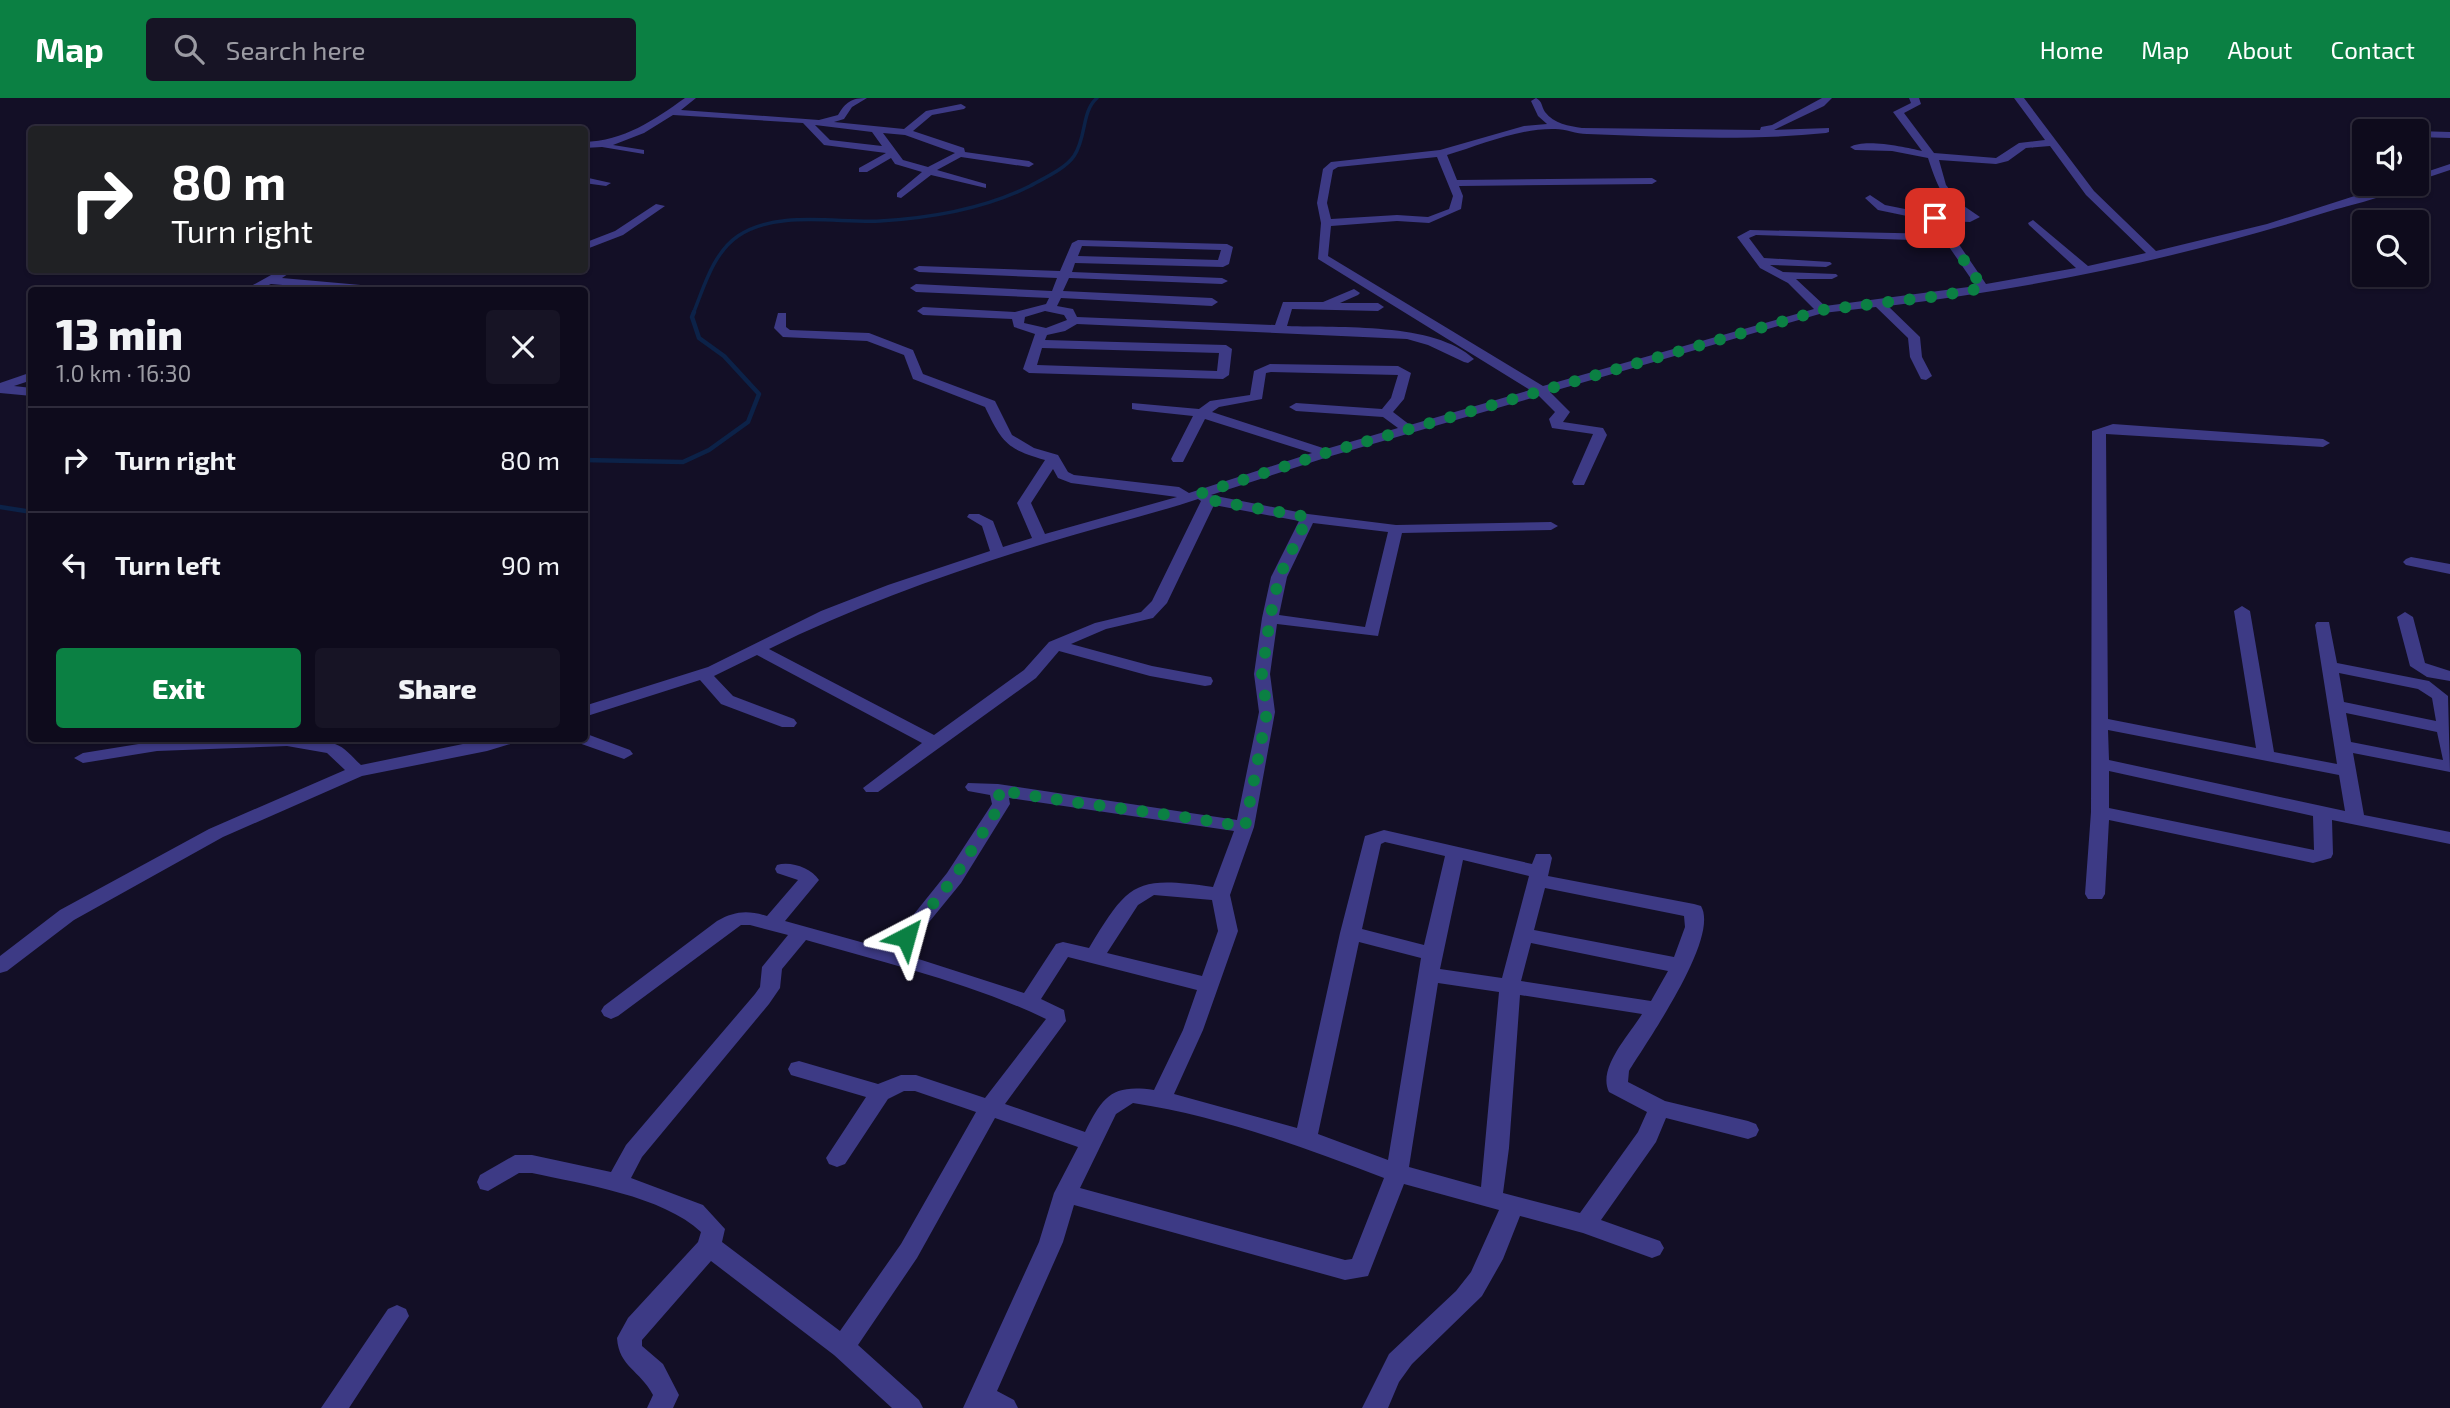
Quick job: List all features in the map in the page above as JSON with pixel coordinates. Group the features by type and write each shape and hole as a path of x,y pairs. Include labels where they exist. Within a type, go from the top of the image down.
{"street":[{"path":"600,146 615,143 673,112 691,98"},
{"path":"820,122 841,117 849,105 862,98"},
{"path":"1737,133 1776,127 1821,104 1827,98"},
{"path":"1870,198 1887,209 1935,218 1975,217 1957,206 1941,185 1933,158 1898,112 1916,104 1914,98"},
{"path":"2019,98 2090,193 2153,254"},
{"path":"1536,101 1541,114 1556,126"},
{"path":"906,132 929,113 961,107"},
{"path":"673,112 805,120 906,132 950,145 960,150 960,154"},
{"path":"805,120 827,142 890,152"},
{"path":"1579,482 1600,435 1592,429 1557,425 1556,419 1563,412 1322,257 1325,223 1322,203 1328,169 1335,164 1441,153 1524,130 1556,126 1582,131 1798,133 1826,130"},
{"path":"875,130 899,162 982,186"},
{"path":"2429,134 2450,135"},
{"path":"1855,147 1890,148 1933,158 2001,160 2011,156 2014,150 2029,144 2051,143"},
{"path":"588,145 640,152"},
{"path":"863,170 890,152"},
{"path":"1325,223 1397,218 1429,219 1439,217 1457,207 1458,196 1441,153"},
{"path":"901,195 928,172 960,154 1029,164"},
{"path":"2429,174 2450,167"},
{"path":"588,180 607,183"},
{"path":"1453,183 1652,181"},
{"path":"588,711 703,674 759,650 840,608 893,588 1040,540 1198,497 1326,453 1822,310 1939,296 2086,270 2283,222 2364,196"},
{"path":"588,245 619,233 660,206"},
{"path":"1935,218 1983,288"},
{"path":"2033,223 2086,270"},
{"path":"1832,276 1782,275 1769,271 1743,237 1747,234 1947,238"},
{"path":"923,311 1018,316 1053,301 1064,276 1071,259 1078,243 1227,247 1223,264 1071,259"},
{"path":"1760,261 1826,264"},
{"path":"919,269 1222,281"},
{"path":"255,287 282,273"},
{"path":"1782,275 1822,310"},
{"path":"268,280 293,287"},
{"path":"916,288 1053,301 1212,302"},
{"path":"1321,306 1354,293"},
{"path":"1053,301 1069,312 1073,320"},
{"path":"1877,302 1914,337 1911,345 1914,355 1926,376"},
{"path":"1280,328 1287,305 1378,307"},
{"path":"782,316 780,328 787,334 869,337 909,353 918,376 984,400 995,410 1006,437 1030,451 1053,458 1063,475 1071,479 1180,491 1198,497 1308,517 1395,529 1550,526"},
{"path":"1018,316 1016,321 1021,327 1040,338 1226,349 1223,375 1029,369 1040,338 1061,329 1073,320 1280,328 1408,335 1461,355 1534,393"},
{"path":"1178,459 1201,413 1215,404 1254,398 1259,390 1260,371 1291,366 1398,370 1405,373 1400,393 1386,413"},
{"path":"0,388 28,378"},
{"path":"0,388 28,392"},
{"path":"1137,406 1201,413 1326,453"},
{"path":"1296,407 1386,413 1409,430"},
{"path":"2095,894 2100,811 2099,431 2113,428 2323,443"},
{"path":"1040,540 1024,503 1053,458"},
{"path":"872,788 1030,674 1055,645 1101,626 1147,615 1159,603 1198,497"},
{"path":"974,517 988,524 998,553"},
{"path":"1161,1099 1193,1030 1228,930 1220,895 1245,827 1267,712 1262,674 1270,618 1279,577 1308,517"},
{"path":"1270,618 1372,633 1395,529"},
{"path":"2411,562 2450,569"},
{"path":"2242,611 2266,757"},
{"path":"2405,617 2417,666 2450,676"},
{"path":"2323,625 2345,746 2345,771 2355,818"},
{"path":"1055,645 1150,671 1205,681"},
{"path":"759,650 935,743"},
{"path":"2330,666 2431,688 2440,696 2450,757"},
{"path":"703,674 727,699 788,723"},
{"path":"2337,706 2445,728"},
{"path":"2100,723 2345,771"},
{"path":"588,740 624,754"},
{"path":"83,758 157,746 261,742"},
{"path":"293,742 332,748 357,771"},
{"path":"0,966 67,915 216,833 357,771 499,742"},
{"path":"2345,746 2450,767"},
{"path":"2100,764 2450,838"},
{"path":"974,787 1054,800 1169,813 1245,827"},
{"path":"890,957 954,878 1001,804 998,790"},
{"path":"2100,811 2321,857 2324,855 2322,812"},
{"path":"1306,1139 1372,839 1384,836 1540,870 1694,911 1696,926 1681,965 1618,1070 1618,1086 1659,1108 1748,1130"},
{"path":"1066,1193 1354,1271 1360,1269 1396,1173 1430,964 1455,852"},
{"path":"772,923 809,880 806,876 784,869"},
{"path":"1375,1408 1386,1380 1404,1355 1474,1287 1493,1257 1502,1203 1499,1148 1510,986 1540,870"},
{"path":"1095,956 1128,900 1144,889 1159,886 1220,895"},
{"path":"611,1011 737,919 750,918 890,957 1029,1002 1057,1015 1056,1021 989,1110 909,1251 843,1347"},
{"path":"617,1182 634,1151 762,999 770,988 772,967 801,933"},
{"path":"1350,933 1430,964 1510,986 1656,1009"},
{"path":"1522,934 1681,965"},
{"path":"0,947 22,949"},
{"path":"1029,1002 1063,949 1208,985"},
{"path":"799,1069 880,1093"},
{"path":"837,1158 880,1093 901,1083 916,1083 989,1110 1093,1143"},
{"path":"1005,1408 979,1402 1051,1242 1066,1193 1108,1108 1116,1100 1133,1095 1161,1099 1306,1139 1396,1173 1585,1224 1652,1248"},
{"path":"1585,1224 1648,1136 1659,1108"},
{"path":"488,1182 515,1164 532,1164 617,1182 695,1212 713,1228 709,1245 637,1326 629,1339 631,1351 654,1372 666,1395 660,1408"},
{"path":"709,1245 843,1347 910,1408"},
{"path":"334,1408 397,1316"}],"waterway":[{"path":"693,314 716,261 729,243 738,236 753,228 788,220 880,221 918,218 994,201 1030,186 1070,161 1081,141 1088,110 1097,98"},
{"path":"588,460 683,462 709,450 748,422 759,394 724,356 699,338 692,317 694,312"},
{"path":"0,507 28,511"}],"route":[{"path":"906,937 954,878 1001,804 998,790 1054,800 1169,813 1245,827 1267,712 1262,674 1270,618 1279,577 1308,517 1209,500 1199,494 1326,453 1822,310 1849,304 1939,296 1983,288 1935,218"}]}
